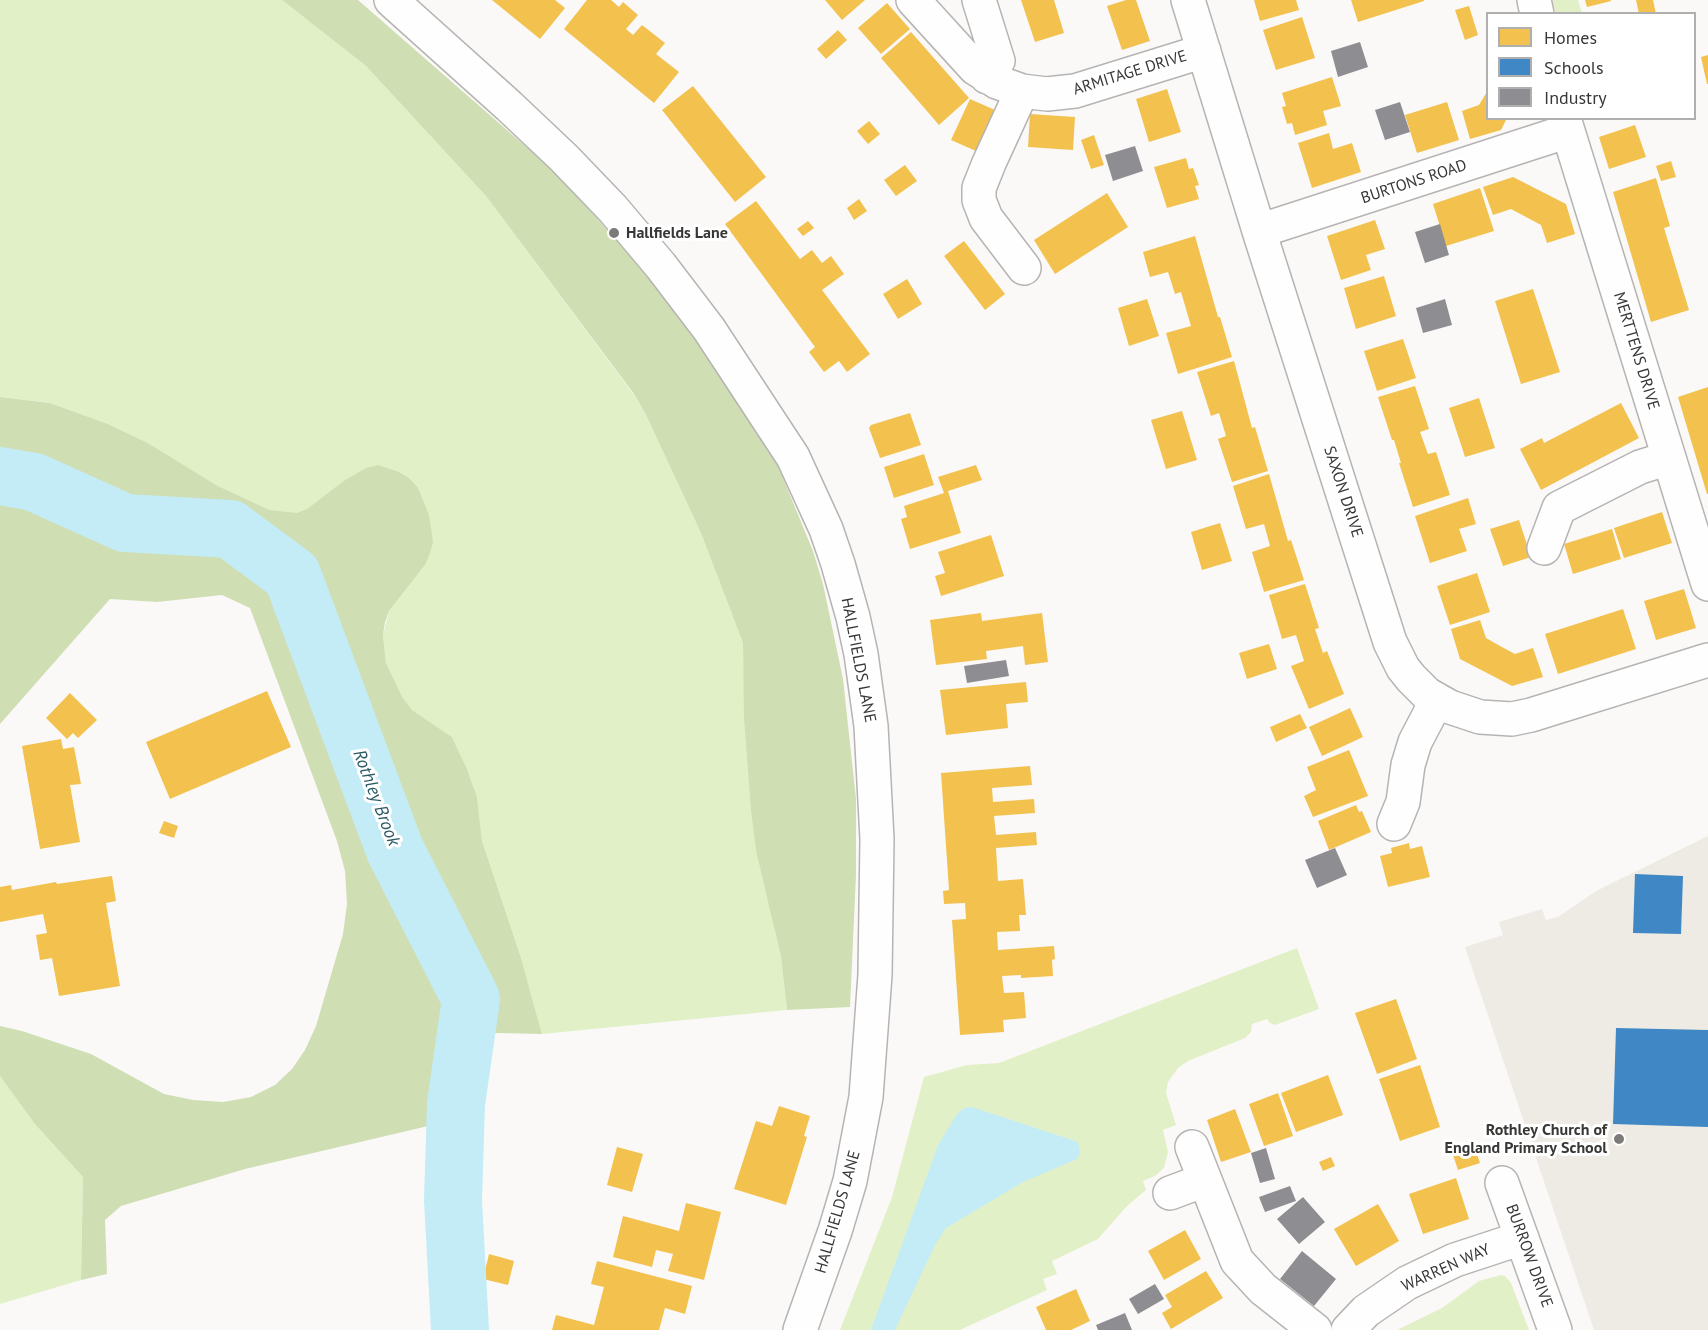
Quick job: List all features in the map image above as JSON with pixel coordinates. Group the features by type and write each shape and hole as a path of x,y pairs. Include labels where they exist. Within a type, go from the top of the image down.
{"street":[{"name":"HALLFIELDS LANE","path":"391,0 564,158 614,209 661,266 709,328 745,380 793,457 826,529 838,564 861,654 871,726 877,839 875,975 866,1097 850,1181 800,1330"},
{"name":"ARMITAGE DRIVE","path":"913,0 961,55 987,77 1022,91 1047,94 1075,91 1204,51"},
{"path":"979,0 998,61 987,77"},
{"name":"SAXON DRIVE","path":"1188,0 1390,642 1403,668 1437,700 1470,714 1512,719 1708,660"},
{"path":"1022,91 979,188 979,200 986,218 1024,268"},
{"name":"BURTONS ROAD","path":"1259,231 1566,125"},
{"name":"MERTTENS DRIVE","path":"1566,125 1708,584"},
{"path":"1544,548 1558,508 1640,467 1669,459"},
{"path":"1394,824 1403,802 1414,742 1437,700"},
{"path":"1192,1147 1230,1246 1245,1272 1315,1330"},
{"path":"1170,1193 1205,1180"},
{"name":"BURROW DRIVE","path":"1502,1183 1555,1330"},
{"name":"WARREN WAY","path":"1348,1330 1366,1311 1407,1283 1455,1260 1522,1238"}],"shaded area":[{"name":"Rothley Church of England Primary School","path":"1708,836 1708,1330 1594,1330 1465,947 1503,935 1499,922 1542,909 1546,920 1558,917 1596,891"}],"green space":[{"path":"0,0 282,0 366,66 486,196 634,395 646,415 701,533 743,643 744,678 775,932 781,957 787,1010 542,1034 521,958 482,841 477,797 467,769 452,737 412,710 401,697 386,663 383,635 389,611 425,565 397,471 378,465 342,482 297,514 270,510 218,486 148,443 108,424 50,403 0,397"},
{"path":"282,0 358,0 539,158 577,196 652,280 685,322 763,438 778,466 813,551 823,584 843,679 856,799 856,875 850,1007 787,1010 781,957 756,850 751,810 744,717 743,643 701,533 646,415 634,394 486,196 366,66"},
{"path":"1552,0 1578,0 1582,12 1556,12"},
{"path":"0,397 50,403 108,424 148,443 218,486 270,510 297,513 307,509 342,482 366,468 378,465 397,471 409,478 418,488 429,515 433,542 425,565 389,611 383,635 386,663 402,697 412,710 452,737 467,769 477,797 482,841 521,958 542,1034 449,1032 441,1123 245,1169 121,1206 105,1220 107,1274 81,1280 83,1177 34,1123 0,1076 0,1026 91,1054 164,1094 193,1100 223,1102 251,1097 275,1085 292,1069 305,1050 316,1026 343,934 347,904 345,871 337,841 250,608 222,595 157,602 110,599 0,724"},
{"path":"1297,948 1319,1009 1275,1025 1267,1019 1252,1024 1251,1032 1245,1038 1188,1061 1178,1068 1168,1082 1166,1093 1176,1125 1163,1130 1168,1152 1164,1168 1155,1176 1143,1181 1146,1190 1127,1206 1098,1239 1052,1261 1057,1274 1043,1279 1047,1290 960,1330 840,1330 892,1197 924,1077 967,1065 999,1063"},
{"path":"0,1076 34,1123 83,1177 81,1280 0,1304"},
{"path":"1501,1275 1511,1283 1529,1330 1397,1330 1442,1308 1479,1281"}],"water":[{"path":"972,1107 1078,1142 1080,1153 1077,1159 1023,1182 946,1228 935,1245 895,1330 871,1330 938,1145 957,1114 964,1108"}],"building: Homes":[{"path":"492,0 555,0 565,8 540,39"},
{"path":"587,0 611,0 619,7 623,2 638,15 626,29 633,35 642,25 665,43 656,54 679,72 654,103 564,29"},
{"path":"825,0 865,0 842,20"},
{"path":"1021,0 1054,0 1064,33 1035,42"},
{"path":"1126,0 1136,0 1150,41 1122,50 1107,6"},
{"path":"1254,0 1296,0 1299,10 1260,21"},
{"path":"1351,0 1424,0 1424,1 1358,22"},
{"path":"1585,0 1611,0 1611,1 1587,7"},
{"path":"1636,0 1653,0 1656,12 1639,12"},
{"path":"887,3 910,29 881,54 858,28"},
{"path":"1469,6 1478,35 1465,40 1455,10"},
{"path":"1302,17 1315,58 1276,70 1263,30"},
{"path":"838,30 847,40 826,59 817,49"},
{"path":"911,32 969,98 939,125 881,58"},
{"path":"1708,55 1708,84 1707,84 1701,57"},
{"path":"1332,77 1341,106 1323,111 1327,125 1295,135 1292,123 1287,124 1282,107 1286,106 1282,93"},
{"path":"693,86 766,177 735,202 662,110"},
{"path":"1167,89 1181,132 1149,142 1136,99"},
{"path":"1486,93 1486,120 1506,120 1501,130 1470,139 1462,111 1479,105"},
{"path":"970,99 995,110 976,151 951,140"},
{"path":"1447,102 1459,140 1417,153 1405,115"},
{"path":"1030,114 1075,117 1073,150 1028,147"},
{"path":"869,121 880,134 868,144 857,131"},
{"path":"1635,125 1646,157 1609,169 1599,137"},
{"path":"1329,133 1333,149 1352,143 1361,172 1312,188 1298,143"},
{"path":"1094,135 1104,165 1091,169 1081,140"},
{"path":"1186,158 1189,169 1193,168 1199,185 1195,186 1199,199 1167,208 1154,167"},
{"path":"1671,161 1676,177 1661,181 1656,166"},
{"path":"905,165 917,181 896,196 884,180"},
{"path":"1513,177 1566,204 1575,234 1547,243 1541,225 1511,209 1493,215 1483,187"},
{"path":"1656,178 1670,226 1664,228 1689,310 1651,322 1613,192"},
{"path":"1480,188 1494,231 1446,246 1433,204"},
{"path":"1107,193 1128,227 1055,274 1034,240"},
{"path":"859,199 867,211 854,220 847,208"},
{"path":"756,201 800,259 812,250 822,263 831,256 844,274 822,290 870,354 847,372 839,361 824,372 809,352 815,347 725,224"},
{"path":"1375,220 1385,249 1366,255 1371,270 1341,280 1327,236"},
{"path":"808,221 814,228 803,236 797,229"},
{"path":"1195,236 1232,357 1178,374 1166,333 1191,326 1181,292 1175,294 1168,272 1150,277 1143,252"},
{"path":"964,241 1005,294 985,310 944,256"},
{"path":"1384,276 1396,316 1356,329 1344,288"},
{"path":"907,279 922,304 898,319 883,294"},
{"path":"1533,289 1560,372 1521,384 1495,301"},
{"path":"1147,299 1159,336 1129,346 1118,308"},
{"path":"1403,339 1416,378 1377,391 1364,351"},
{"path":"1234,361 1252,428 1255,427 1268,471 1232,482 1218,439 1226,436 1219,413 1211,416 1197,372"},
{"path":"1415,386 1429,429 1420,432 1428,454 1436,452 1450,495 1413,507 1394,440 1392,440 1378,397"},
{"path":"1708,387 1708,494 1707,494 1678,397"},
{"path":"1479,398 1495,448 1465,457 1449,408"},
{"path":"1621,403 1639,438 1541,490 1520,449 1542,438 1544,443"},
{"path":"1182,411 1197,460 1166,469 1151,420"},
{"path":"910,413 921,445 880,458 869,428 871,425"},
{"path":"924,454 934,485 894,498 884,467"},
{"path":"976,465 982,480 948,491 961,533 910,549 901,519 907,517 904,506 944,493 938,477"},
{"path":"1269,474 1288,541 1291,540 1304,580 1264,592 1252,552 1270,546 1264,524 1246,529 1233,486"},
{"path":"1468,498 1476,524 1459,529 1467,551 1430,563 1415,516"},
{"path":"1662,512 1672,543 1624,558 1614,528"},
{"path":"1519,520 1531,557 1503,566 1490,529"},
{"path":"1220,523 1232,561 1202,570 1191,532"},
{"path":"1612,529 1621,559 1573,574 1564,544"},
{"path":"991,535 1004,576 941,596 935,576 945,573 938,552"},
{"path":"1477,573 1490,612 1450,625 1437,586"},
{"path":"1305,584 1319,628 1315,629 1323,653 1327,651 1344,694 1309,709 1291,666 1304,661 1296,635 1282,639 1269,595"},
{"path":"1684,589 1696,628 1656,640 1644,601"},
{"path":"1623,609 1636,649 1558,674 1545,634"},
{"path":"981,613 982,621 1042,613 1048,662 1025,665 1023,646 986,651 987,659 936,665 930,620"},
{"path":"1480,620 1486,638 1515,654 1533,648 1543,677 1512,686 1460,659 1451,629"},
{"path":"1269,644 1277,669 1247,679 1239,653"},
{"path":"1026,682 1028,702 1006,704 1008,728 946,735 940,690"},
{"path":"267,691 291,747 170,799 146,742"},
{"path":"70,693 97,720 78,738 73,733 67,739 46,718"},
{"path":"1350,708 1363,737 1322,756 1309,727"},
{"path":"1300,714 1307,728 1276,742 1270,727"},
{"path":"61,739 63,749 74,747 81,784 70,785 80,842 40,849 22,746"},
{"path":"1349,750 1368,796 1313,817 1304,796 1316,790 1307,767"},
{"path":"1030,766 1032,785 992,788 993,802 1034,799 1035,813 994,816 996,835 1036,832 1037,845 996,848 998,881 1023,879 1026,915 1019,915 1020,931 997,932 998,950 1054,946 1053,976 1021,978 1021,975 1002,976 1004,993 1024,992 1026,1018 1003,1020 1004,1032 960,1035 952,920 966,919 965,903 944,904 943,891 949,890 941,773"},
{"path":"1356,805 1359,812 1362,811 1371,832 1329,850 1318,821"},
{"path":"164,821 178,826 174,838 159,833"},
{"path":"1409,843 1410,849 1422,846 1430,877 1388,887 1380,856 1392,853 1391,848"},
{"path":"112,876 116,901 106,903 120,986 59,996 52,958 40,960 36,935 47,933 43,914 0,922 0,887 11,885 12,890 56,882 57,884"},
{"path":"1396,999 1417,1059 1377,1074 1355,1013"},
{"path":"1420,1065 1440,1127 1400,1141 1379,1079"},
{"path":"1328,1075 1343,1115 1296,1132 1281,1093"},
{"path":"1278,1093 1293,1136 1264,1146 1249,1104"},
{"path":"779,1106 810,1116 804,1136 807,1137 786,1205 734,1189 756,1121 772,1126"},
{"path":"1235,1109 1251,1152 1221,1162 1207,1120"},
{"path":"1473,1142 1480,1163 1458,1170 1451,1149"},
{"path":"617,1147 643,1154 632,1192 607,1185"},
{"path":"1331,1157 1335,1166 1323,1171 1319,1162"},
{"path":"1456,1178 1469,1219 1423,1234 1409,1194"},
{"path":"686,1203 721,1212 704,1280 668,1271 673,1254 656,1250 652,1267 613,1257 623,1216 679,1231"},
{"path":"1378,1204 1399,1241 1356,1266 1334,1229"},
{"path":"1185,1230 1201,1259 1164,1280 1148,1251"},
{"path":"489,1254 514,1261 508,1285 483,1279"},
{"path":"597,1261 692,1286 685,1314 665,1308 659,1330 552,1330 556,1315 594,1325 604,1287 591,1284"},
{"path":"1206,1271 1223,1298 1171,1329 1162,1313 1172,1307 1165,1295"},
{"path":"1076,1289 1090,1321 1071,1330 1046,1330 1036,1307"}],"building: Schools":[{"path":"1635,874 1683,876 1681,934 1633,933"},
{"path":"1616,1028 1708,1030 1708,1127 1613,1124"}],"building: Industry":[{"path":"1360,42 1368,67 1338,77 1331,51"},
{"path":"1400,102 1410,132 1385,140 1375,110"},
{"path":"1135,146 1143,171 1113,181 1105,155"},
{"path":"1440,224 1449,255 1425,263 1415,232"},
{"path":"1445,299 1452,325 1423,333 1416,308"},
{"path":"1006,660 1009,676 967,683 964,666"},
{"path":"1335,848 1347,875 1317,888 1305,860"},
{"path":"1266,1148 1275,1179 1260,1183 1251,1153"},
{"path":"1290,1186 1296,1201 1265,1212 1259,1197"},
{"path":"1303,1197 1325,1222 1299,1244 1277,1219"},
{"path":"1302,1251 1336,1279 1314,1306 1280,1279"},
{"path":"1155,1284 1164,1299 1138,1314 1129,1299"},
{"path":"1125,1313 1132,1330 1098,1330 1096,1325"}],"waterway":[{"name":"Rothley Brook","path":"0,476 34,482 125,523 230,529 292,575 395,850 471,999 456,1104 453,1200 460,1330"}],"place":[{"name":"Hallfields Lane","path":"614,233"},
{"name":"Rothley Church of England Primary School","path":"1619,1139"}]}
